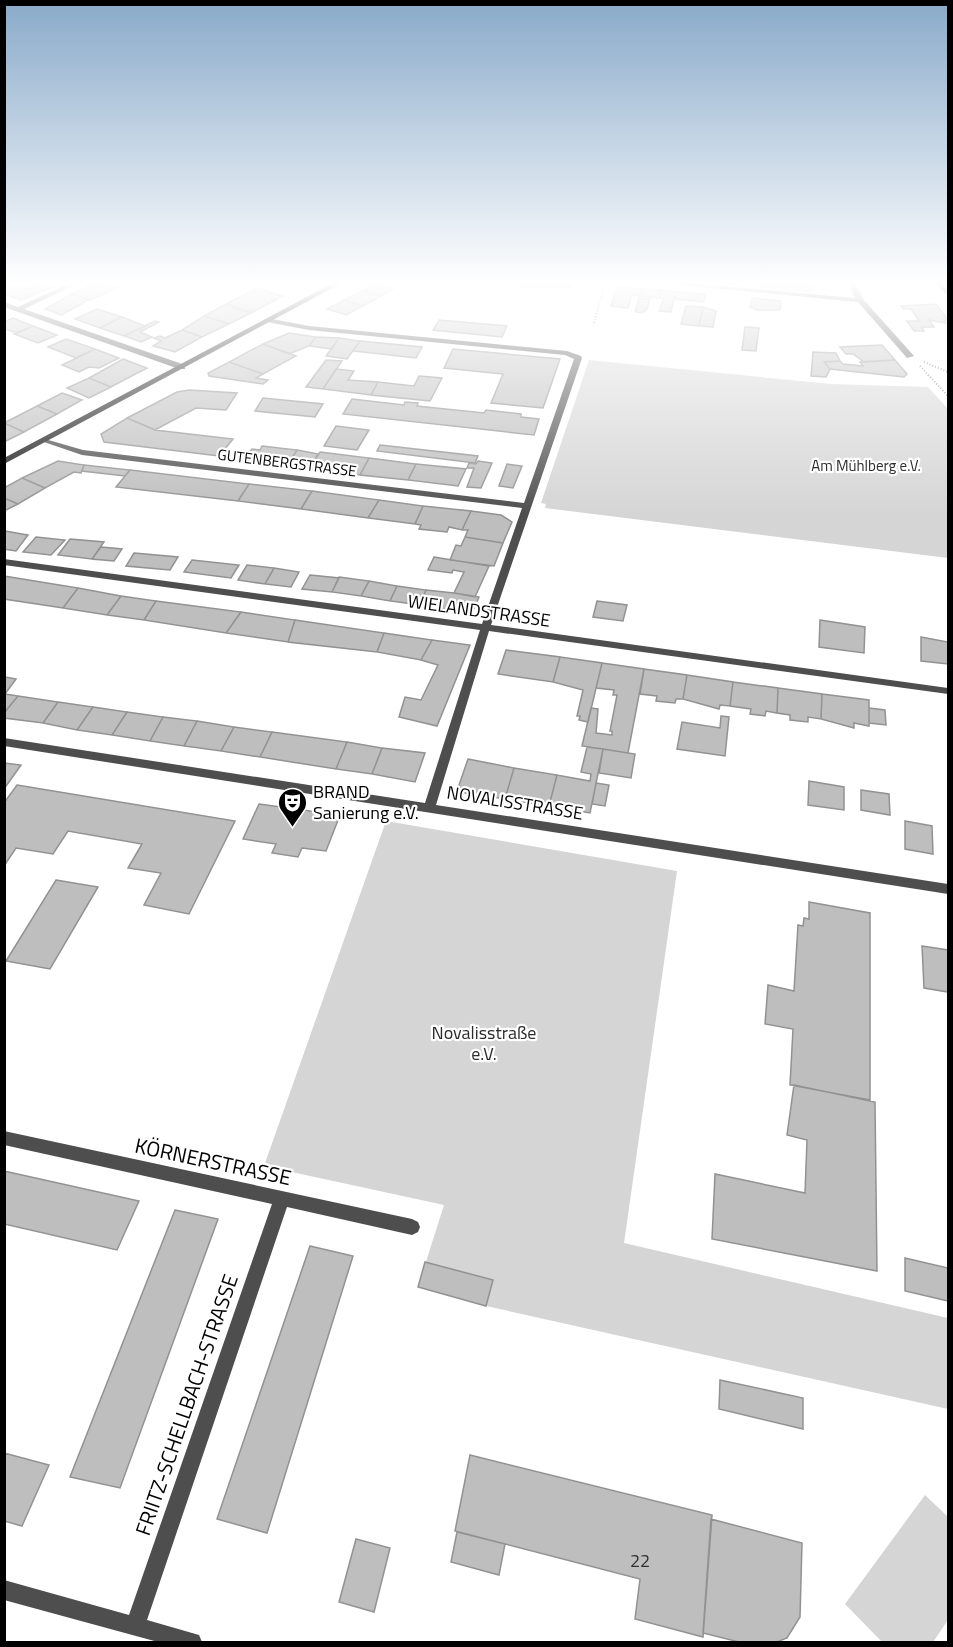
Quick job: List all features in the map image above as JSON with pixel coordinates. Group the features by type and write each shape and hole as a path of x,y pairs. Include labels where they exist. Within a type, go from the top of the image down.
{"main road":[{"path":"4,462 195,360"}],"street":[{"path":"162,360 182,367"},
{"path":"429,808 485,629 579,363 577,360"},
{"name":"GUTENBERGSTRASSE","path":"45,441 82,452 528,506"},
{"name":"WIELANDSTRASSE","path":"4,562 948,691"},
{"name":"NOVALISSTRASSE","path":"4,741 948,889"},
{"name":"KÖRNERSTRASSE","path":"4,1138 412,1227"},
{"name":"FRIITZ-SCHELLBACH-STRASSE","path":"135,1626 282,1198"},
{"path":"4,1590 192,1642"}],"path":[{"path":"915,360 948,396"},
{"path":"920,360 948,372"}],"green space":[{"name":"Am Mühlberg e.V.","path":"589,360 831,384 928,387 948,409 948,558 545,508 546,504 541,503"},
{"name":"Novalisstraße e.V.","path":"386,821 677,871 624,1243 948,1318 948,1409 486,1306 418,1287 444,1205 264,1166"},
{"path":"925,1495 948,1517 948,1620 933,1642 882,1642 845,1604"}],"building":[{"path":"73,360 115,360 99,368 89,367 79,372 62,365"},
{"path":"121,360 147,368 111,387 89,378"},
{"path":"233,360 289,360 263,374 229,362"},
{"path":"326,360 342,361 323,389 306,387"},
{"path":"448,360 560,360 543,408 491,403 503,374 444,368"},
{"path":"812,360 839,360 824,362 830,369 826,377 811,376"},
{"path":"861,360 895,360 864,362"},
{"path":"895,360 907,374 904,377 830,369 824,362 840,361 843,364 863,366 860,362"},
{"path":"229,362 263,374 256,378 268,380 263,384 209,376 208,373"},
{"path":"336,369 354,371 348,380 378,382 371,395 323,389"},
{"path":"419,376 442,378 430,401 371,395 378,382 414,386"},
{"path":"89,378 111,387 89,398 67,388"},
{"path":"189,390 237,393 226,410 196,408 155,430 127,418 177,392"},
{"path":"62,393 82,400 57,414 37,406"},
{"path":"263,398 323,404 315,417 255,411"},
{"path":"352,399 404,405 405,402 418,403 417,406 484,413 486,410 521,414 521,417 539,419 534,435 343,414"},
{"path":"37,406 57,414 24,432 4,423"},
{"path":"127,418 155,430 233,439 219,456 104,442 101,434"},
{"path":"4,423 24,432 4,442"},
{"path":"336,426 369,430 357,450 324,446"},
{"path":"380,445 478,456 475,463 377,451"},
{"path":"262,446 297,450 287,466 252,462 256,455 248,454 252,449 260,450"},
{"path":"297,450 318,454 309,469 287,466"},
{"path":"320,452 369,458 360,475 309,469"},
{"path":"369,458 416,464 408,480 360,475"},
{"path":"58,461 84,465 81,473 74,472 45,488 22,478"},
{"path":"478,461 492,463 481,488 467,487 474,468 467,468 469,463 476,464"},
{"path":"416,464 466,469 458,486 408,480"},
{"path":"507,464 522,466 513,488 499,486"},
{"path":"84,465 130,470 125,476 82,471"},
{"path":"130,470 249,484 238,501 116,487"},
{"path":"22,478 45,488 18,504 4,498 4,488"},
{"path":"249,484 312,491 301,509 238,501"},
{"path":"312,491 379,500 368,518 301,509"},
{"path":"4,498 18,504 4,511"},
{"path":"379,500 423,506 415,524 368,518"},
{"path":"423,506 471,511 462,530 449,527 447,532 419,529 421,525 415,524"},
{"path":"471,511 501,515 512,522 503,543 465,537 468,530 462,530"},
{"path":"5,531 28,535 16,551 4,549"},
{"path":"36,537 65,540 51,555 23,552"},
{"path":"465,537 503,543 494,566 450,560 456,545 461,546"},
{"path":"70,539 104,542 92,559 58,555"},
{"path":"101,547 122,549 114,561 92,559"},
{"path":"134,553 178,557 170,570 126,566"},
{"path":"434,557 489,566 475,597 454,593 464,572 428,570"},
{"path":"192,560 239,565 231,578 184,572"},
{"path":"247,565 274,568 265,584 238,580"},
{"path":"274,568 299,572 291,587 265,584"},
{"path":"310,575 339,578 332,592 302,589"},
{"path":"4,576 78,588 63,608 4,599"},
{"path":"339,577 369,581 361,596 332,592"},
{"path":"369,581 397,586 390,601 361,596"},
{"path":"397,586 426,590 420,605 390,601"},
{"path":"78,588 121,596 107,615 63,608"},
{"path":"426,590 479,597 474,609 465,612 420,605"},
{"path":"121,596 156,601 144,620 107,615"},
{"path":"156,601 241,612 226,633 144,620"},
{"path":"597,601 627,605 623,621 593,617"},
{"path":"241,612 295,620 288,642 226,633"},
{"path":"295,620 384,633 377,652 288,642"},
{"path":"820,620 865,627 864,653 819,647"},
{"path":"384,633 432,640 421,660 377,652"},
{"path":"921,637 948,642 948,664 921,661"},
{"path":"432,640 470,645 437,726 399,717 405,697 421,700 438,665 421,660"},
{"path":"506,650 560,657 553,682 498,674"},
{"path":"560,657 602,663 588,722 579,720 580,716 577,716 583,690 553,682"},
{"path":"602,663 644,669 628,753 582,746 591,708 598,709 596,733 612,735 610,731 617,695 613,695 614,690 596,688"},
{"path":"644,669 687,675 683,699 676,699 675,703 656,701 657,696 640,694"},
{"path":"687,675 733,682 730,706 720,705 719,709 683,699"},
{"path":"5,677 16,679 5,694 18,696 4,713"},
{"path":"733,682 778,688 777,713 766,711 765,716 750,714 751,709 730,706"},
{"path":"778,688 822,694 821,719 808,717 808,722 790,720 790,715 777,713"},
{"path":"822,694 869,700 869,726 854,723 854,728 821,719"},
{"path":"18,696 58,702 43,723 4,718 4,713"},
{"path":"58,702 93,707 77,730 43,723"},
{"path":"93,707 127,712 112,735 77,730"},
{"path":"869,708 885,710 886,725 869,723"},
{"path":"127,712 163,717 150,741 112,735"},
{"path":"721,716 729,717 725,756 677,749 682,722 720,728"},
{"path":"163,717 197,721 184,746 150,741"},
{"path":"197,721 234,727 221,751 184,746"},
{"path":"234,727 272,732 260,757 221,751"},
{"path":"272,732 347,742 336,769 260,757"},
{"path":"347,742 382,748 372,774 336,769"},
{"path":"587,747 603,749 590,813 549,806 557,775 590,781 591,774 581,772"},
{"path":"382,748 425,753 415,782 372,774"},
{"path":"603,749 635,754 631,778 599,773"},
{"path":"468,759 514,768 505,799 465,793 459,785"},
{"path":"4,763 21,765 4,789"},
{"path":"514,768 557,775 549,806 505,799"},
{"path":"809,781 844,787 844,810 808,805"},
{"path":"596,783 609,785 605,806 592,804"},
{"path":"17,785 235,821 189,914 144,905 161,873 128,868 142,844 68,831 53,854 16,848 4,866 4,803"},
{"path":"861,790 889,794 890,815 861,810"},
{"path":"259,804 340,815 326,851 302,848 298,857 272,853 276,844 243,839"},
{"path":"905,821 932,826 933,854 905,849"},
{"path":"56,880 98,887 50,969 6,961"},
{"path":"809,902 870,913 870,1100 790,1085 793,1029 765,1024 768,985 794,991 798,925 803,926 804,918 809,919"},
{"path":"922,946 948,950 948,992 924,988"},
{"path":"794,1085 875,1102 877,1271 712,1239 715,1174 805,1193 807,1140 787,1135"},
{"path":"4,1171 139,1201 117,1250 4,1224"},
{"path":"175,1210 218,1219 120,1488 70,1477"},
{"path":"310,1246 353,1256 267,1533 217,1519"},
{"path":"905,1258 948,1268 948,1301 905,1291"},
{"path":"425,1262 493,1280 486,1306 418,1287"},
{"path":"720,1380 803,1398 803,1429 719,1409"},
{"path":"4,1453 49,1465 22,1526 4,1521"},
{"path":"470,1455 712,1515 703,1637 635,1619 640,1579 455,1531"},
{"path":"711,1519 802,1543 800,1617 787,1638 777,1642 739,1642 703,1633"},
{"path":"457,1532 505,1544 499,1575 451,1562"},
{"path":"356,1539 390,1548 374,1612 339,1602"}],"place":[{"name":"BRAND Sanierung e.V.","path":"292,828"}]}
